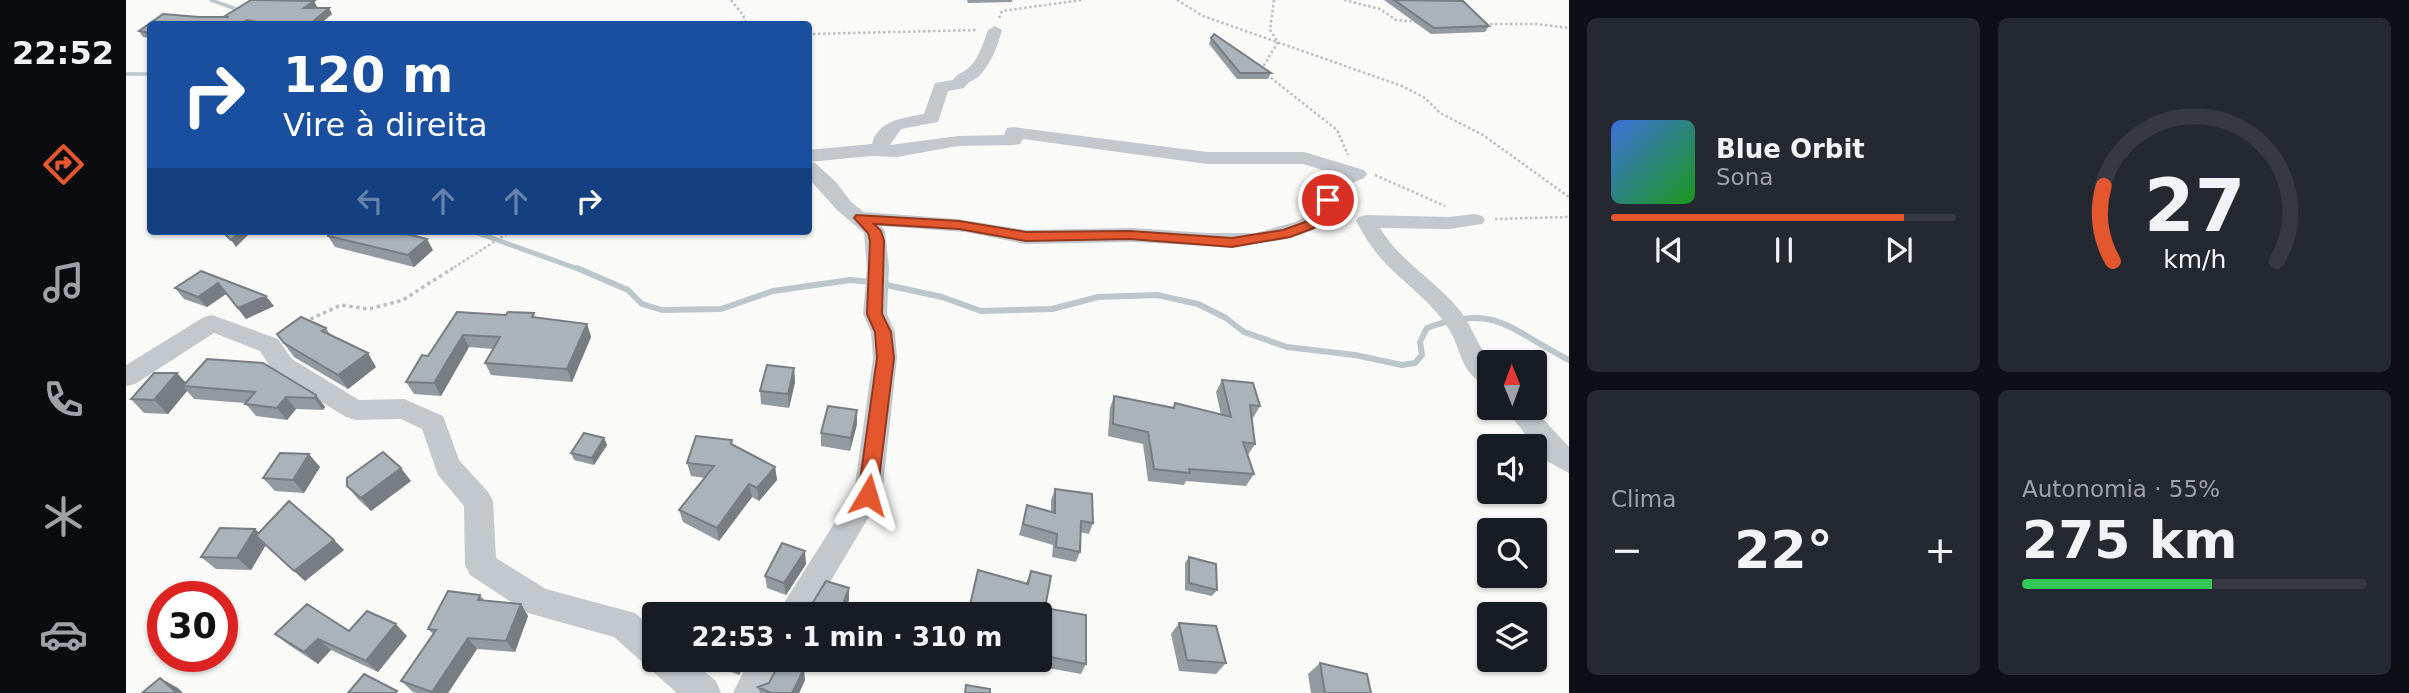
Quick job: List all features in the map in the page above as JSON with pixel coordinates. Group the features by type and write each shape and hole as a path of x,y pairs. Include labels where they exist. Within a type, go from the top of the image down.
{"street":[{"path":"881,150 881,141 895,125 932,118 941,87 958,84 963,76 974,74 990,46 995,30"},
{"path":"812,156 897,151 958,141 1014,140 1013,132 1207,158 1304,158 1357,174"},
{"path":"801,602 868,495 886,358 883,332 874,314 877,241 874,231 844,206 829,186 812,171"},
{"path":"1357,174 1330,186 1346,218 1442,303 1469,344 1469,355 1477,363"},
{"path":"860,218 913,224 959,225 1026,237 1130,235 1232,243 1286,234 1310,225 1346,218 1448,223 1475,220"},
{"path":"126,377 212,323 269,345 283,366 355,410 404,409 434,423 443,460 454,480 478,501 481,565 540,601 623,624 642,641"},
{"path":"1528,420 1555,452 1569,462"},
{"path":"678,672 705,693"},
{"path":"750,693 761,672"}],"path":[{"path":"731,0 745,21"},
{"path":"812,34 995,30 1002,11 1082,0"},
{"path":"1177,0 1203,16 1402,86 1425,98 1440,113 1483,135 1569,197"},
{"path":"1273,0 1270,30 1278,42"},
{"path":"1344,0 1380,9 1396,20 1422,23"},
{"path":"1484,24 1537,24 1569,28"},
{"path":"1278,42 1261,70 1337,130 1357,174 1372,174 1475,220 1569,217"},
{"path":"269,345 308,320 341,306 369,309 403,300 505,235"}],"building":[{"path":"251,0 314,1 304,8 329,8 314,21 153,21 163,14 229,17 225,16"},
{"path":"1394,0 1463,1 1489,26 1434,28"},
{"path":"1214,34 1271,73 1240,73 1211,38"},
{"path":"411,235 427,239 408,255 328,236"},
{"path":"201,271 266,296 238,308 218,283 198,297 175,288"},
{"path":"457,312 506,315 508,312 534,313 532,317 587,324 567,369 485,363 500,337 463,335 434,383 406,382 422,355 428,356"},
{"path":"301,317 326,328 322,331 368,353 338,375 284,343 277,334"},
{"path":"207,359 263,363 316,395 314,398 286,397 277,408 245,404 255,392 183,386"},
{"path":"767,365 794,368 788,394 760,391"},
{"path":"154,373 177,373 154,400 131,399"},
{"path":"1222,380 1253,383 1260,406 1250,405 1255,444 1243,442 1254,474 1189,469 1190,473 1154,469 1148,432 1113,424 1114,396 1174,408 1175,403 1231,417"},
{"path":"828,406 857,410 851,438 821,433"},
{"path":"584,433 604,438 592,458 571,453"},
{"path":"696,436 732,440 731,444 775,467 757,488 749,484 717,528 679,510 714,466 687,463"},
{"path":"383,452 401,468 361,498 347,486 347,478"},
{"path":"280,453 309,454 293,480 263,478"},
{"path":"1055,489 1092,494 1093,523 1081,521 1080,552 1056,547 1057,534 1023,524 1027,505 1055,513"},
{"path":"289,501 334,540 294,571 256,536"},
{"path":"220,528 255,529 237,558 201,557"},
{"path":"782,543 805,551 784,583 765,576"},
{"path":"1189,557 1216,564 1217,590 1189,583"},
{"path":"978,570 1028,584 1031,571 1051,576 1046,602 971,602"},
{"path":"826,581 849,588 844,602 813,602"},
{"path":"448,591 480,595 478,600 521,604 506,641 468,638 432,692 401,681 436,630 428,629"},
{"path":"307,604 349,631 367,611 396,624 366,661 318,639 304,652 275,634"},
{"path":"1052,609 1086,615 1086,664 1052,657"},
{"path":"1179,623 1216,626 1226,663 1187,660"},
{"path":"1320,663 1367,674 1371,693 1325,693"},
{"path":"775,672 802,672 792,693 771,693 758,687 769,683"},
{"path":"364,674 397,691 348,693"},
{"path":"160,678 177,693 142,693"},
{"path":"966,685 990,689 990,693 965,693"}],"waterway":[{"path":"211,0 236,9 237,14"},
{"path":"126,74 147,74"},
{"path":"483,235 581,270"},
{"path":"577,268 628,290 642,304 662,310 721,309 773,291 850,280 872,282"},
{"path":"882,284 942,297 981,311 1052,309 1098,297 1157,295 1198,304 1226,318 1244,332 1287,347 1355,355 1402,365 1415,363 1422,355 1420,342 1427,328 1470,318 1487,319 1517,330 1569,360"}],"route":[{"path":"868,495 886,358 883,332 874,314 878,268 877,241 874,231 860,218 913,224 959,225 1026,237 1130,235 1232,243 1286,234 1310,225 1325,214 1328,200"}]}
